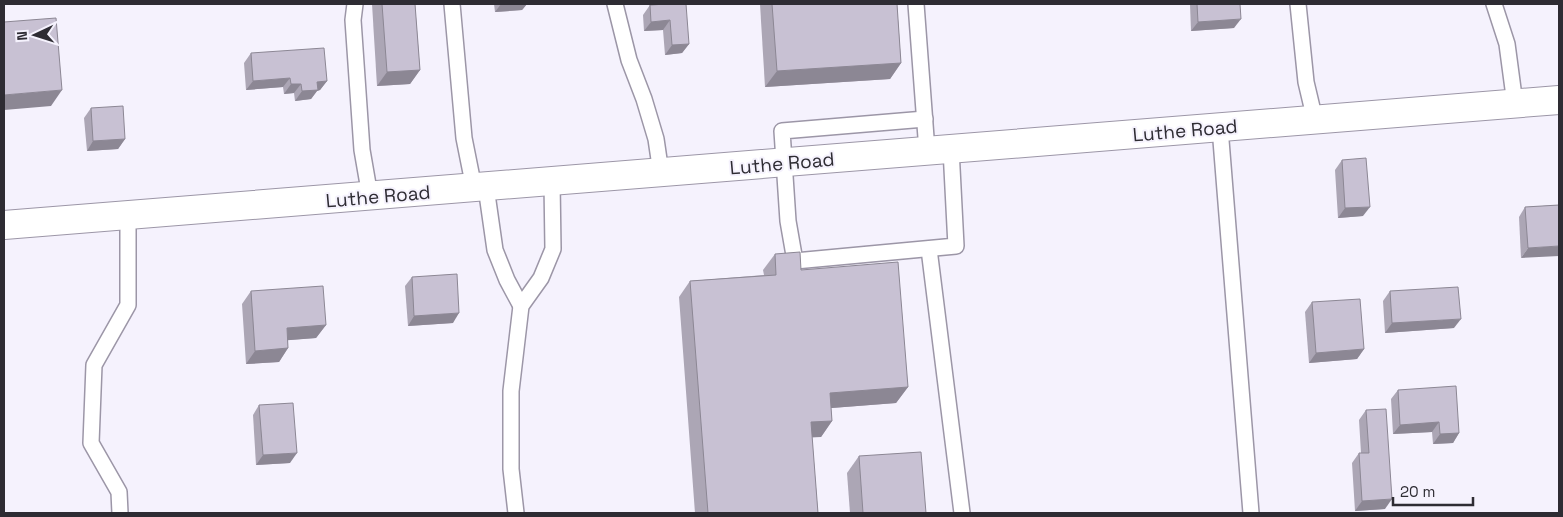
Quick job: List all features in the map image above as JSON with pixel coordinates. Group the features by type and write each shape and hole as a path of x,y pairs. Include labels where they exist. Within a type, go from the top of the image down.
{"street":[{"name":"Luthe Road","path":"4,225 1559,100"}],"lane":[{"path":"355,4 353,20 362,150 370,196"},
{"path":"452,4 464,138 480,187 495,250 506,280 521,306"},
{"path":"615,4 629,60 644,99 656,139 661,173"},
{"path":"916,4 925,119 939,150 956,246 795,261 788,221 782,131 925,119"},
{"path":"1298,4 1306,82 1315,120"},
{"path":"1494,4 1507,44 1515,104"},
{"path":"1220,128 1251,513"},
{"path":"516,513 511,469 511,391 521,306 541,278 553,249 552,182"},
{"path":"120,513 119,492 92,443 93,385 94,366 128,305 128,216"},
{"path":"929,249 962,513"}],"building":[{"path":"382,4 415,4 420,70 387,72"},
{"path":"686,4 689,44 672,45 670,20 651,22 650,5"},
{"path":"772,4 897,4 901,63 777,71"},
{"path":"1197,4 1240,4 1241,19 1198,22"},
{"path":"56,18 62,90 4,95 4,22"},
{"path":"324,48 327,81 317,82 318,90 302,91 301,84 291,84 290,78 253,81 251,53"},
{"path":"123,106 125,139 93,141 91,108"},
{"path":"1366,158 1370,207 1345,208 1342,160"},
{"path":"1559,205 1559,246 1528,248 1525,207"},
{"path":"800,252 801,270 898,262 908,387 830,393 832,421 811,422 818,513 708,513 690,281 776,275 775,254"},
{"path":"457,274 459,313 414,316 412,277"},
{"path":"323,286 326,325 287,328 288,348 255,351 251,291"},
{"path":"1458,287 1461,319 1392,323 1390,291"},
{"path":"1360,299 1364,349 1316,353 1312,302"},
{"path":"1456,386 1459,433 1440,434 1439,422 1400,425 1398,390"},
{"path":"293,403 297,453 263,455 259,405"},
{"path":"1386,409 1392,499 1362,501 1359,453 1369,453 1366,410"},
{"path":"921,452 926,513 863,513 859,456"}]}
